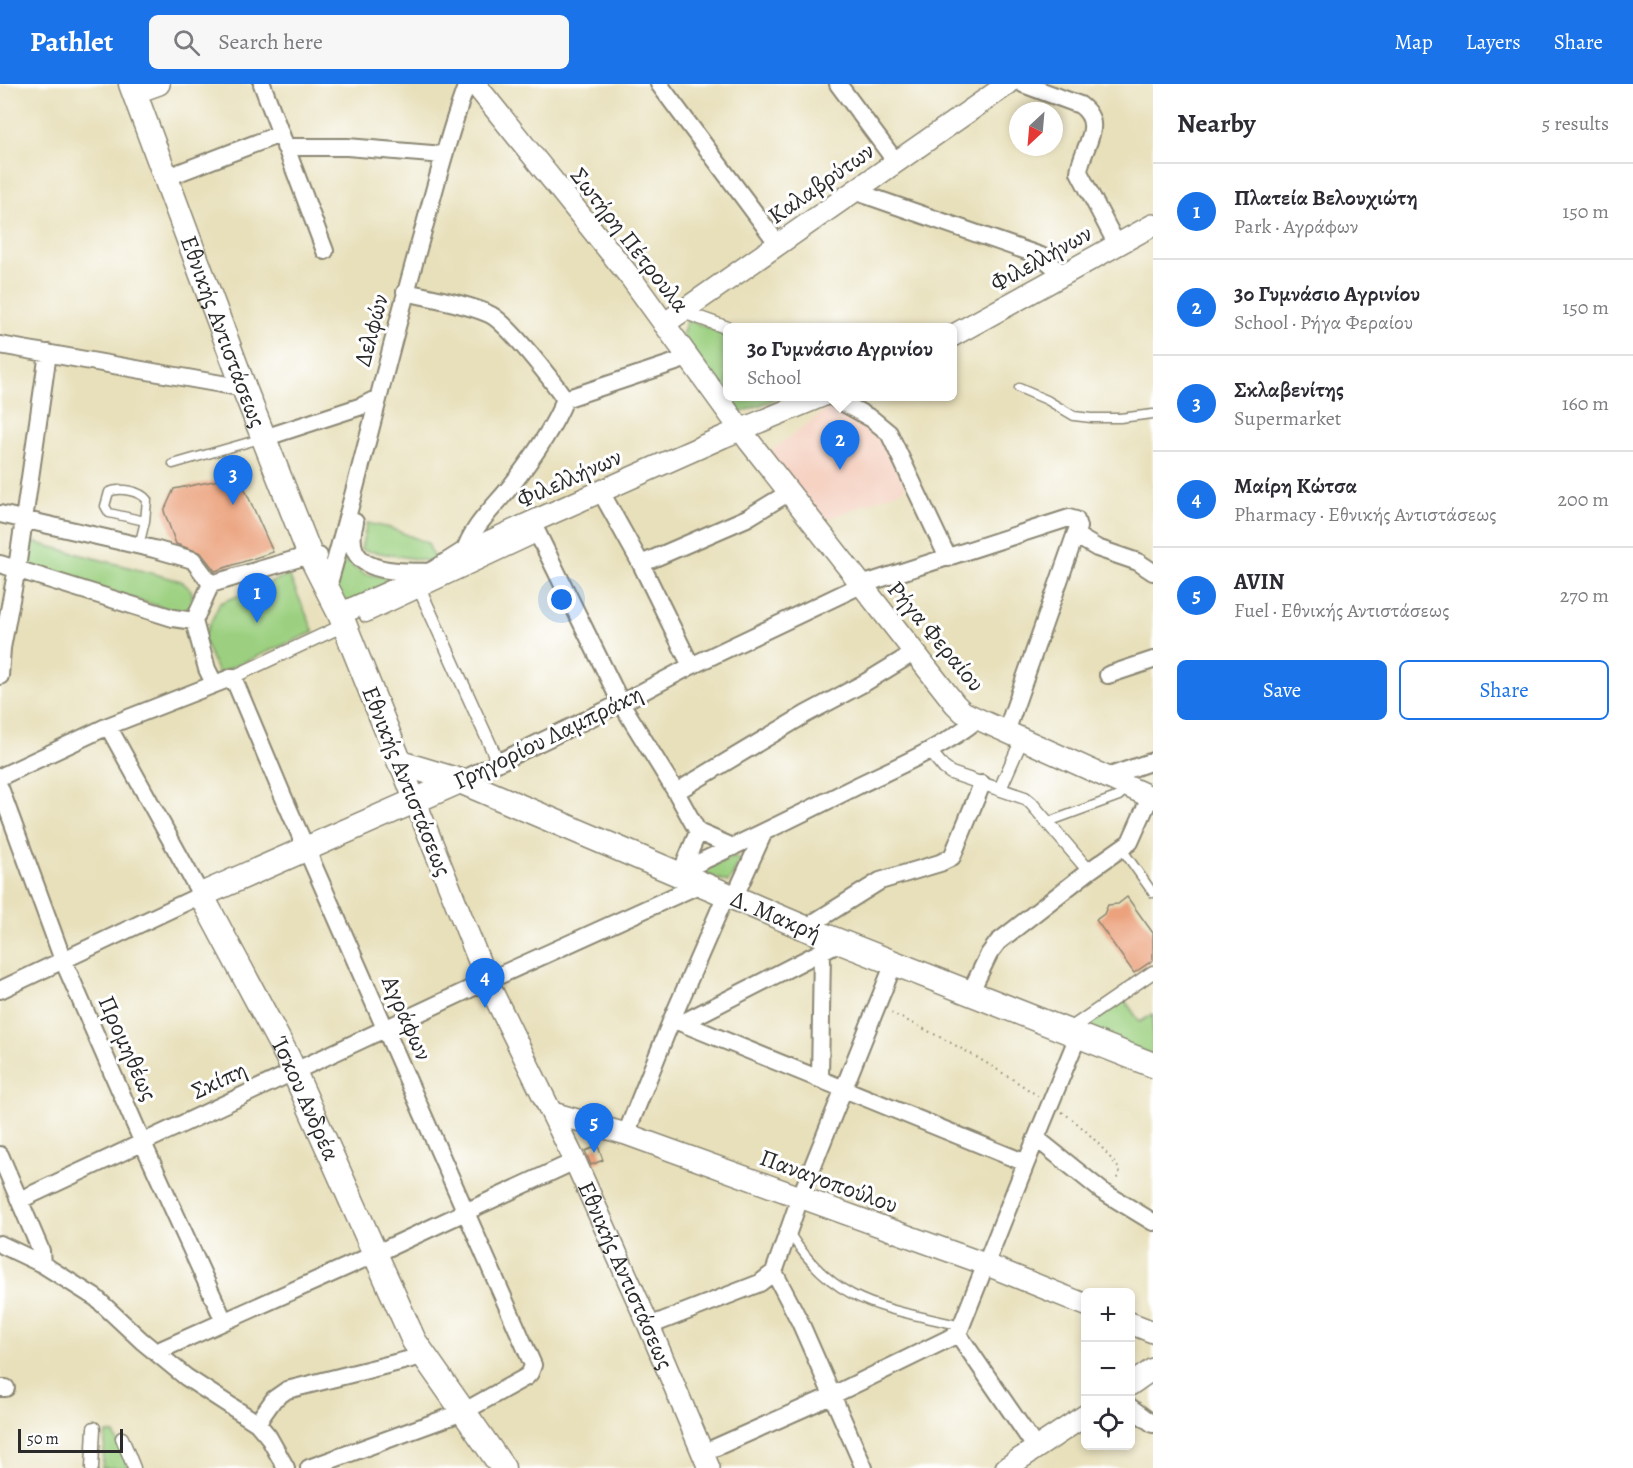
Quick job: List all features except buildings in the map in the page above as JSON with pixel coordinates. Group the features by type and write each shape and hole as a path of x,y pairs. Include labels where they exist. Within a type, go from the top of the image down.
{"main road":[{"name":"Εθνικής Αντιστάσεως","path":"132,89 244,388 310,555 327,591 350,618 400,763"},
{"name":"Δ. Μακρή","path":"400,763 460,781 688,876 805,928 831,947 894,963 1153,1065"},
{"name":"Γρηγορίου Λαμπράκη","path":"201,895 460,781"},
{"name":"Ίσκου Ανδρέα","path":"201,895 294,1072 414,1341 503,1468"}],"street":[{"path":"132,89 159,84"},
{"path":"262,84 325,251"},
{"name":"Δελφών","path":"327,591 367,447 405,292 467,84"},
{"name":"Σωτήρη Πέτρουλα","path":"475,84 552,182 591,227 741,430"},
{"path":"659,84 778,244"},
{"path":"838,84 896,162"},
{"name":"Καλαβρύτων","path":"664,324 1008,84"},
{"path":"1023,84 1080,105 1086,110 1092,125 1089,143 1080,162 1079,172 1117,245"},
{"path":"165,178 283,140 444,155"},
{"path":"854,191 1041,256 1064,275"},
{"name":"Φιλελλήνων","path":"957,333 1153,225"},
{"path":"405,292 493,316 522,346 564,399"},
{"path":"683,312 723,326"},
{"path":"0,345 244,388"},
{"path":"0,676 2,648 17,568 48,353"},
{"path":"564,399 688,358"},
{"path":"264,438 362,406 378,398"},
{"path":"464,554 473,530 514,482 545,438 556,420 564,399"},
{"name":"Φιλελλήνων","path":"350,618 464,554 536,528 601,492 810,401"},
{"path":"840,401 877,422 889,434 948,558"},
{"name":"Ρήγα Φεραίου","path":"741,430 963,712 1152,797"},
{"path":"367,447 372,462 352,536 352,544 357,557 373,567 434,572"},
{"path":"601,492 691,666"},
{"path":"640,564 747,518 788,492"},
{"path":"0,514 193,560 211,584"},
{"name":"Γρηγορίου Λαμπράκη","path":"460,781 621,703 691,666 861,585 1069,518 1076,520 1075,536"},
{"path":"0,777 108,726 233,677 350,618 420,590 536,528 621,703 698,832 733,847"},
{"path":"1000,789 1014,735 1075,536 1097,548 1138,562 1153,572"},
{"path":"214,683 207,669 194,621 211,584 310,555 336,559"},
{"path":"0,564 173,618 194,621"},
{"path":"420,590 498,762"},
{"path":"676,792 915,652"},
{"path":"1108,675 1153,660"},
{"name":"Αγράφων","path":"233,677 533,1365 526,1377 463,1412"},
{"name":"Σκίπη","path":"20,1200 487,981 688,876 733,847 930,751 978,719"},
{"name":"Ίσκου Ανδρέα","path":"108,726 201,895"},
{"path":"930,751 951,773 1025,798 1089,871"},
{"path":"1107,777 1153,760"},
{"name":"Εθνικής Αντιστάσεως","path":"400,763 487,981 554,1113 649,1326 706,1461"},
{"path":"805,928 880,881 940,863 952,857 982,784"},
{"name":"Προμηθέως","path":"0,788 63,960 224,1321"},
{"path":"970,993 988,954 998,942 1130,842 1152,797"},
{"path":"688,876 698,832"},
{"path":"626,1134 730,896 764,832"},
{"name":"Γρηγορίου Λαμπράκη","path":"0,990 201,895"},
{"path":"677,1021 831,947"},
{"path":"820,1079 831,947"},
{"path":"649,1326 760,1283 774,1272 800,1198 894,963"},
{"path":"706,1461 960,1330 1050,1104 1073,1034 1153,972"},
{"path":"677,1021 1026,1163"},
{"name":"Παναγοπούλου","path":"554,1113 626,1134 986,1264 1081,1303"},
{"path":"1036,1138 1102,1191 1153,1222"},
{"path":"0,1155 41,1251 42,1264"},
{"path":"156,1352 575,1161"},
{"path":"0,1244 42,1264 96,1298 186,1377 257,1423 268,1436 286,1468"},
{"path":"774,1272 800,1322 864,1468"},
{"path":"1135,1325 1153,1332"},
{"path":"960,1330 1036,1448"},
{"path":"257,1423 274,1399 287,1390 423,1356"},
{"path":"1135,1382 1153,1369"},
{"path":"1135,1410 1153,1424"},
{"path":"309,1468 463,1412"},
{"path":"1006,1468 1081,1418"},
{"path":"93,1468 94,1428"},
{"path":"122,1438 134,1468"}],"lane":[{"path":"1019,388 1047,400 1074,416 1120,418 1153,414"},
{"path":"173,464 264,438"},
{"path":"139,546 146,521 148,504 145,496 117,490 109,492 105,506 110,513 146,521"},
{"path":"1048,822 1119,796 1129,787"},
{"path":"1122,849 1153,892"},
{"path":"788,1231 798,1247 825,1277 849,1293 887,1309 942,1321 960,1330"}],"path":[{"path":"877,1007 969,1052 1078,1123 1099,1143 1120,1170 1118,1177 1102,1191"}],"shaded area":[{"path":"831,406 882,438 906,488 820,522 770,452"}],"green space":[{"path":"687,320 723,333 723,391 682,335"},
{"path":"730,401 770,401 739,413"},
{"path":"367,523 390,528 428,543 435,562 361,550"},
{"path":"29,541 181,581 191,590 191,604 181,613 25,566"},
{"path":"344,560 364,574 399,579 344,608 335,589"},
{"path":"289,575 314,632 218,673 203,638 220,603"},
{"path":"735,856 739,860 728,882 705,874 708,868"},
{"path":"1124,999 1140,1022 1153,1014 1153,1055 1085,1029"},
{"path":"106,1433 114,1434 129,1468 102,1468"}],"place":[{"name":"3ο Γυμνάσιο Αγρινίου","path":"840,470"},
{"name":"Σκλαβενίτης","path":"233,505"},
{"name":"Πλατεία Βελουχιώτη","path":"257,623"},
{"name":"Μαίρη Κώτσα","path":"485,1008"},
{"name":"AVIN","path":"594,1153"}]}
